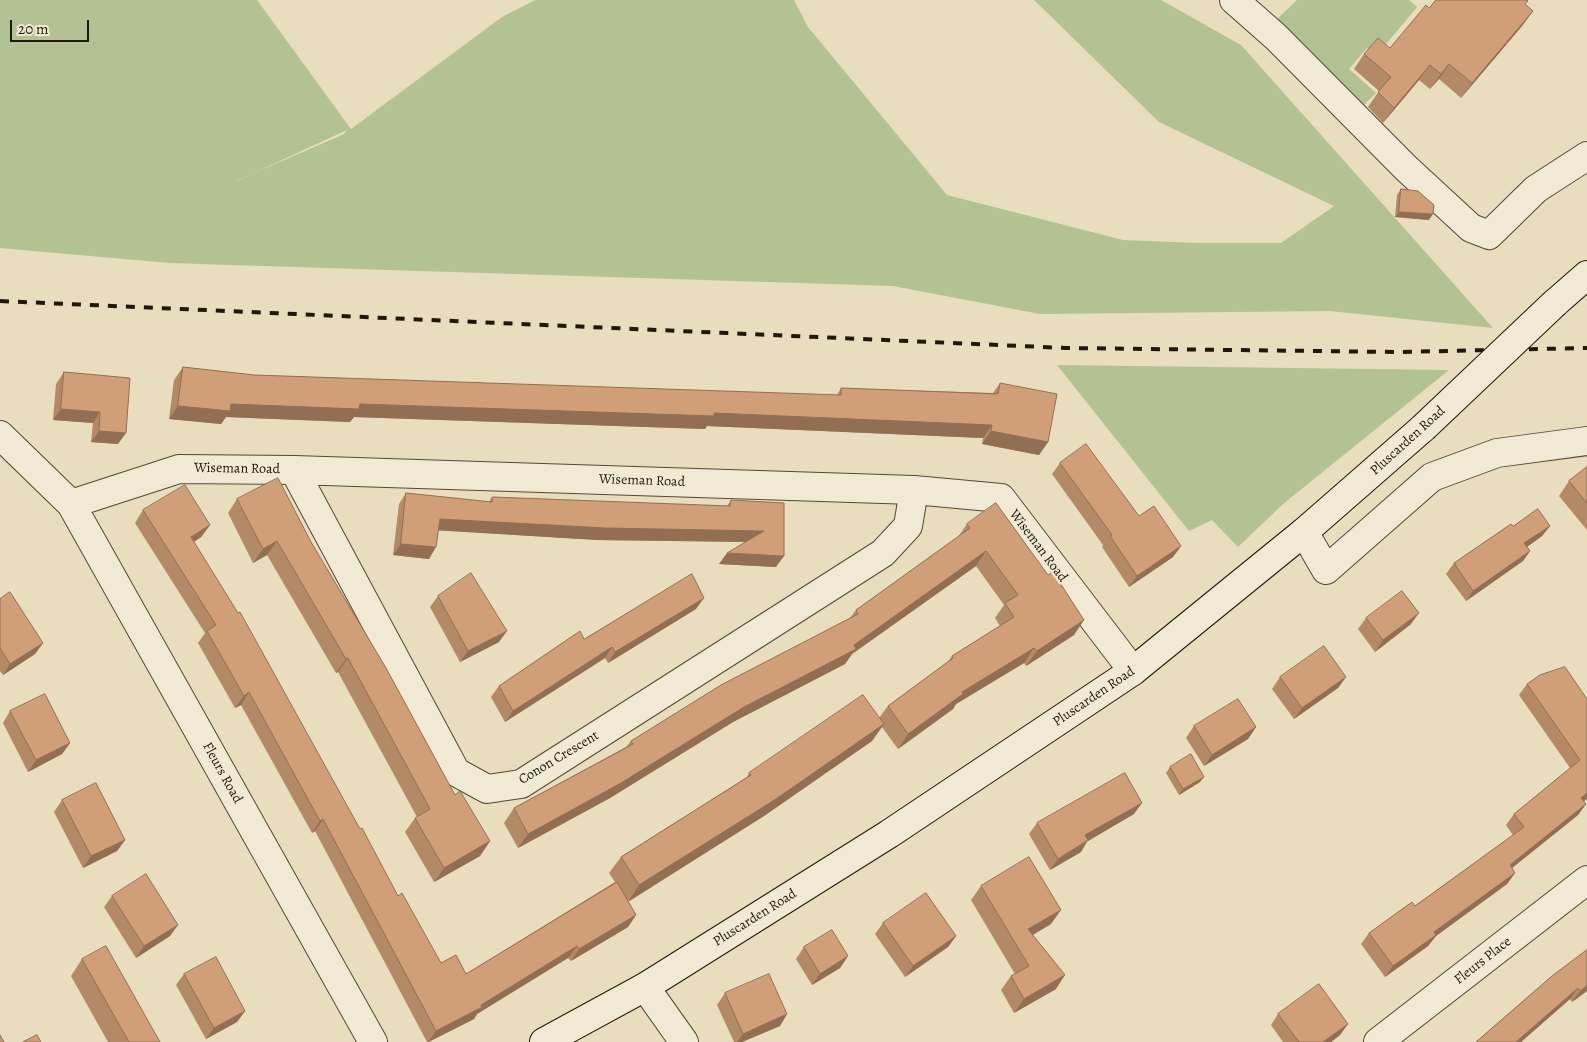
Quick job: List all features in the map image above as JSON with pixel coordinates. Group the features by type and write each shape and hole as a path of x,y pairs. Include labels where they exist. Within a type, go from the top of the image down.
{"street":[{"path":"1234,0 1276,37 1406,168 1471,228 1489,235 1536,189 1587,156"},
{"name":"Pluscarden Road","path":"544,1042 645,987 889,834 1133,671 1304,532 1423,428 1587,275"},
{"name":"Fleurs Road","path":"0,435 71,504 372,1042"},
{"path":"1304,532 1326,570 1432,477 1497,453 1587,441"},
{"name":"Wiseman Road","path":"71,504 179,469 294,470 914,490 1001,498 1133,671"},
{"name":"Conon Crescent","path":"294,470 456,772 487,789 521,784 884,553 908,526 914,490"},
{"name":"Fleurs Place","path":"1378,1042 1587,880"},
{"path":"645,987 684,1042"}],"green space":[{"path":"0,0 257,0 351,129 502,17 535,0 794,0 808,27 947,195 1123,240 1197,243 1281,243 1334,206 1159,122 1034,0 1161,0 1241,45 1493,328 1330,311 1040,314 893,286 169,263 0,248","holes":["347,130 344,134 252,174"]},
{"path":"1297,0 1409,0 1417,7 1377,55 1367,48 1349,69 1376,93 1360,109 1274,22"},
{"path":"1057,365 1449,370 1283,504 1238,547 1212,520 1189,531"}],"building":[{"path":"1436,0 1527,0 1525,4 1533,11 1472,83 1449,64 1441,74 1430,65 1394,108 1378,92 1391,77 1364,54 1378,38 1390,48 1426,5 1429,8"},
{"path":"1401,189 1418,191 1434,205 1433,214 1399,212"},
{"path":"183,367 254,375 841,395 841,388 998,394 1000,383 1057,394 1048,442 991,431 992,425 714,413 714,416 360,404 359,409 231,404 230,411 178,406"},
{"path":"64,372 130,378 126,433 99,431 100,412 61,409"},
{"path":"1086,444 1139,516 1154,506 1181,546 1137,576 1110,536 1112,535 1060,463"},
{"path":"1587,467 1587,503 1569,481"},
{"path":"278,478 311,542 386,668 455,795 460,791 490,841 444,868 415,818 430,809 348,658 346,659 277,541 263,549 237,499"},
{"path":"185,485 210,525 191,537 238,613 240,612 360,829 362,828 398,896 402,893 441,963 456,955 466,974 617,882 636,915 579,949 577,946 481,1005 482,1007 436,1031 323,819 320,821 249,692 244,696 207,631 216,625 143,510"},
{"path":"406,493 492,502 492,497 730,506 731,500 784,503 784,556 727,553 764,531 605,528 440,519 436,547 401,544"},
{"path":"996,503 1048,575 1053,572 1084,620 1037,651 1034,648 962,692 963,694 908,734 888,706 953,658 952,656 1014,617 1005,603 1018,595 986,551 854,645 856,649 744,707 621,783 528,834 514,808 633,744 631,741 721,685 858,614 856,610 970,528 967,524"},
{"path":"1538,509 1550,526 1524,543 1530,551 1473,591 1454,563 1511,524 1513,526"},
{"path":"471,573 507,631 468,651 438,596"},
{"path":"692,574 704,598 615,652 612,647 513,711 499,686 580,631 584,639"},
{"path":"1402,591 1419,613 1383,640 1366,618"},
{"path":"10,592 43,643 10,664 0,648 0,599"},
{"path":"1324,646 1346,677 1302,708 1280,677"},
{"path":"1565,667 1587,699 1587,793 1581,798 1586,804 1510,865 1515,873 1434,932 1436,935 1393,966 1369,933 1412,902 1415,906 1524,827 1514,814 1580,760 1527,684 1540,675"},
{"path":"45,694 70,743 36,760 10,711"},
{"path":"863,695 884,724 776,799 639,885 621,857 751,775 749,773"},
{"path":"1238,699 1256,727 1212,755 1194,726"},
{"path":"1191,754 1204,777 1183,789 1170,767"},
{"path":"1125,773 1142,803 1085,835 1088,840 1058,859 1037,823"},
{"path":"96,783 125,840 91,856 62,800"},
{"path":"1029,857 1061,910 1028,929 1065,975 1024,999 1011,976 1029,966 981,886"},
{"path":"146,874 178,925 144,946 112,896"},
{"path":"926,893 956,936 913,966 883,923"},
{"path":"832,930 848,956 820,974 804,947"},
{"path":"106,946 160,1042 129,1042 82,959"},
{"path":"1587,950 1587,985 1580,991 1578,988 1516,1042 1476,1042 1552,976"},
{"path":"216,957 245,1011 214,1028 184,974"},
{"path":"769,974 787,1014 743,1034 725,993"},
{"path":"1319,984 1348,1024 1323,1042 1299,1042 1278,1014"},
{"path":"37,1035 41,1042 23,1042"}],"railway":[{"path":"0,301 1066,348 1398,352 1587,348"}]}
